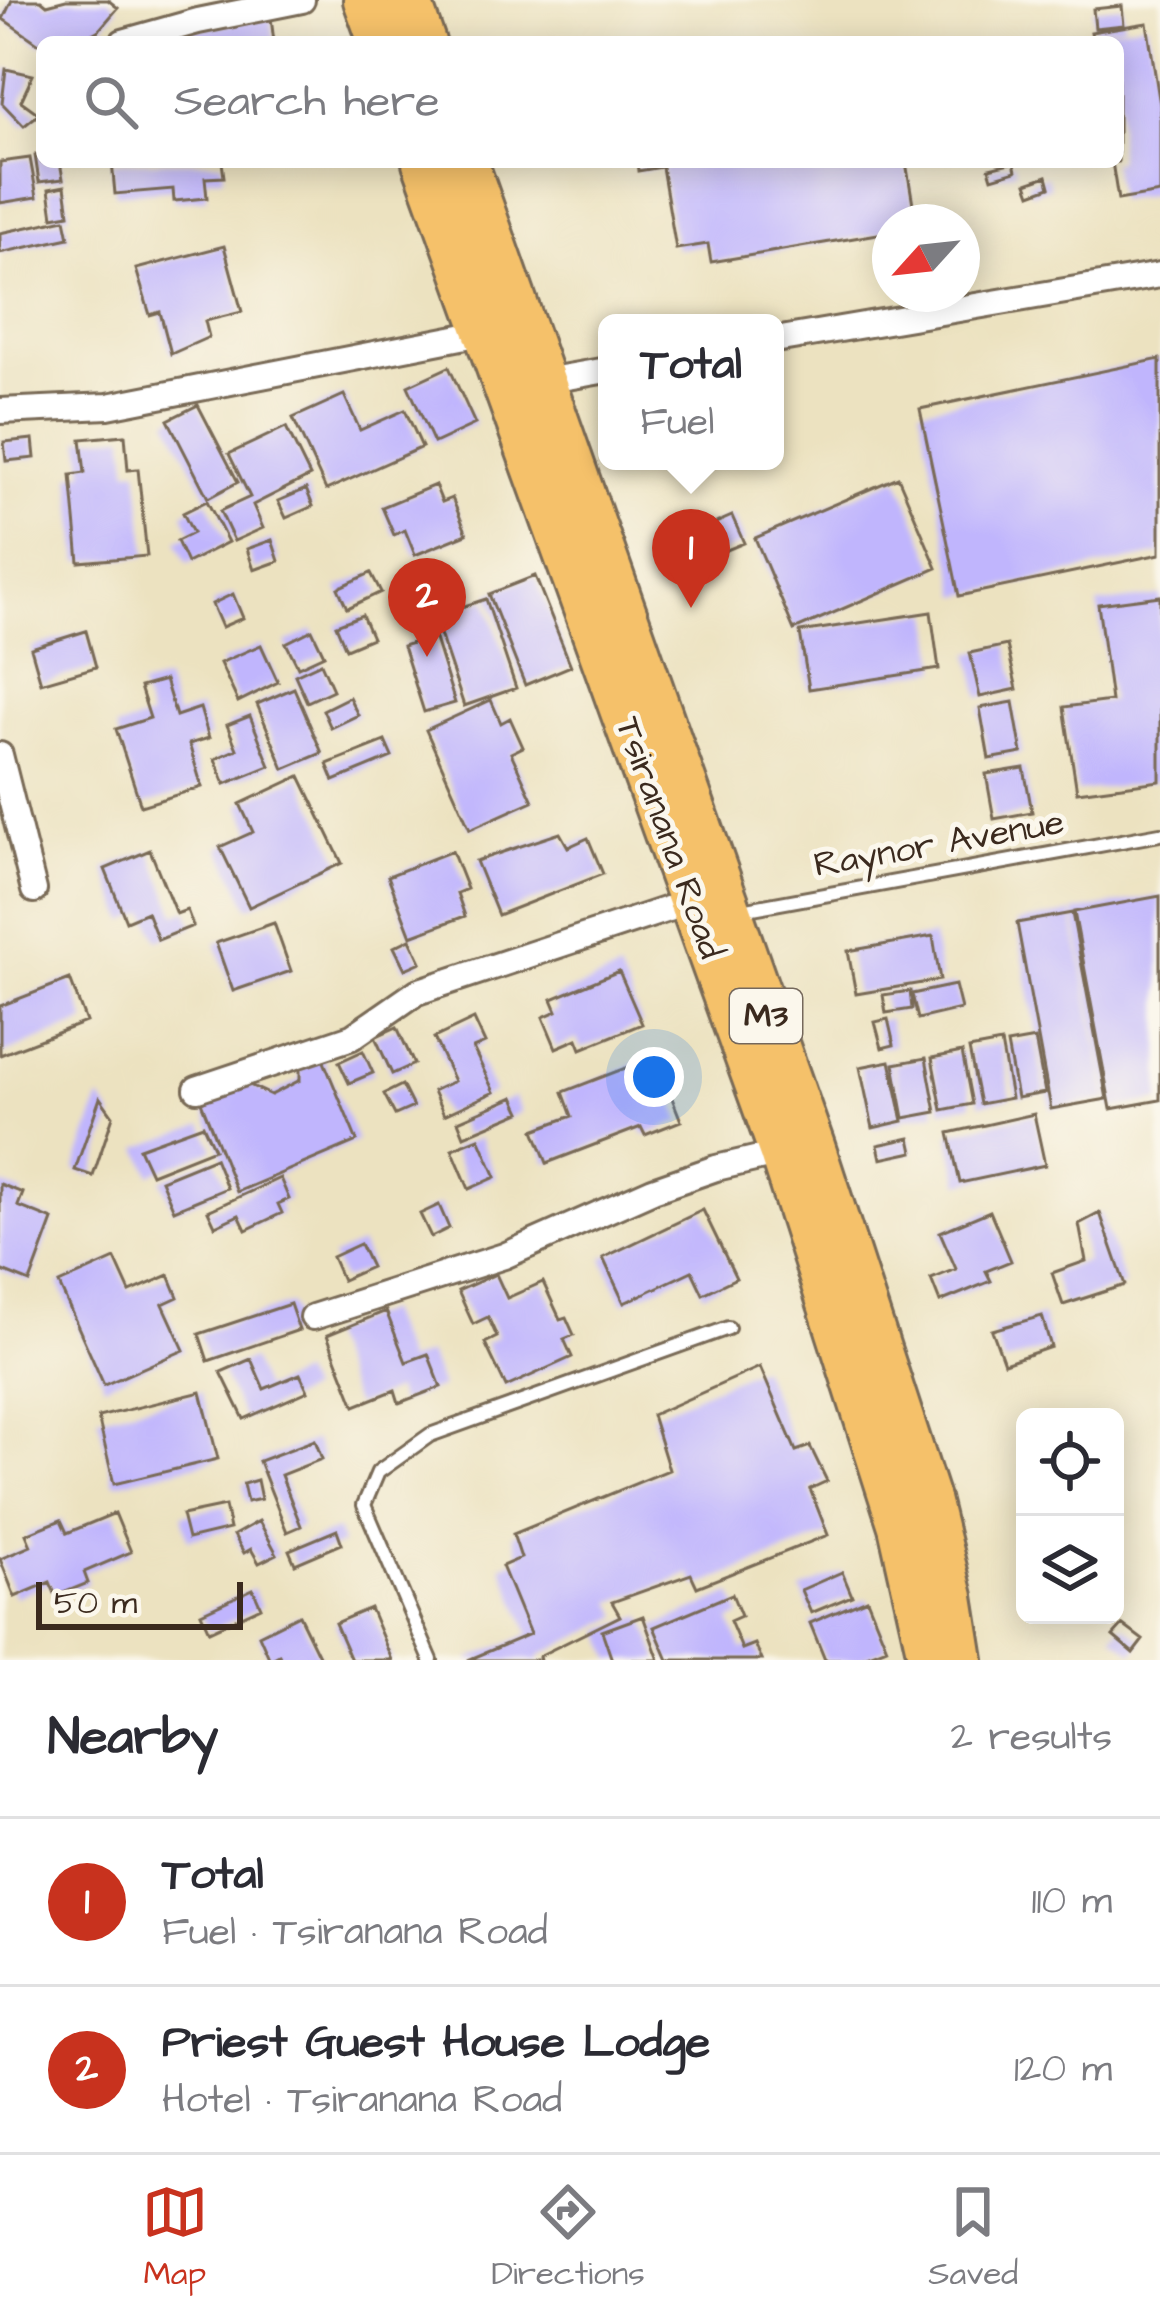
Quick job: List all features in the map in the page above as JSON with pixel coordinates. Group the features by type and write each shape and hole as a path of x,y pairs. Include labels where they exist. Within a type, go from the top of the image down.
{"highway":[{"path":"365,0 378,36"},
{"path":"409,0 422,36"},
{"name":"Tsiranana Road","path":"427,168 505,329"},
{"name":"Tsiranana Road","path":"467,168 523,385 710,907 812,1146 928,1499 962,1660"},
{"name":"Tsiranana Road","path":"710,907 781,1153 901,1526 930,1660"}],"street":[{"path":"144,36 302,0"},
{"path":"784,338 1160,275"},
{"path":"0,411 109,406 505,329"},
{"path":"523,385 598,372"},
{"path":"0,755 34,890"},
{"path":"197,1089 352,1037 417,992 710,907"},
{"path":"313,1317 504,1256 674,1183 781,1153"}],"lane":[{"name":"Raynor Avenue","path":"710,907 1160,835"},
{"path":"431,1660 364,1505 378,1472 430,1435 728,1328"}],"building":[{"path":"12,0 41,0 47,5 108,0 118,8 88,36 36,36 36,42 3,19"},
{"path":"1122,6 1124,25 1095,28 1093,9"},
{"path":"271,18 273,36 173,36 173,32"},
{"path":"1147,23 1160,105 1160,193 1118,200 1113,168 1124,168 1124,36 1092,36 1091,32"},
{"path":"6,69 33,75 21,101 36,116 24,126 2,103"},
{"path":"30,158 37,197 0,203 0,162"},
{"path":"37,168 61,168 63,179 39,182"},
{"path":"113,168 223,168 224,177 205,178 207,198 174,201 173,189 115,194"},
{"path":"662,168 907,168 913,204 872,204 872,235 711,262 708,244 676,249"},
{"path":"989,168 1015,168 1016,171 992,178"},
{"path":"1047,176 1050,187 1031,194 1027,183"},
{"path":"65,186 69,214 53,217 49,189"},
{"path":"65,219 69,238 0,253 0,233"},
{"path":"224,246 242,312 205,321 209,337 171,354 160,312 150,315 136,269"},
{"path":"1160,359 1160,554 959,596 920,409"},
{"path":"449,367 475,424 434,443 408,386"},
{"path":"344,395 360,430 405,410 422,447 326,490 293,418"},
{"path":"198,405 238,482 208,498 168,420"},
{"path":"286,427 310,476 253,505 263,528 234,541 220,511 250,497 229,454"},
{"path":"125,435 128,470 138,469 147,556 79,562 71,475 85,473 81,439"},
{"path":"33,439 35,458 6,461 4,442"},
{"path":"898,477 937,568 794,630 755,538"},
{"path":"435,485 442,502 452,498 467,534 415,555 405,530 394,535 382,507"},
{"path":"306,489 313,506 286,518 278,501"},
{"path":"207,501 228,542 187,563 177,541 193,533 183,513"},
{"path":"732,516 744,543 688,566 677,540"},
{"path":"272,540 279,561 254,570 247,549"},
{"path":"371,573 381,592 347,608 338,588"},
{"path":"535,576 571,666 525,685 489,594"},
{"path":"233,594 243,618 222,627 212,604"},
{"path":"1160,596 1160,781 1077,792 1064,707 1111,701 1098,604"},
{"path":"486,599 516,688 464,706 434,616"},
{"path":"931,612 939,669 809,689 800,632"},
{"path":"362,615 372,638 346,649 336,625"},
{"path":"312,630 324,655 298,667 286,643"},
{"path":"86,631 96,667 41,683 31,648"},
{"path":"434,636 455,703 424,712 403,646"},
{"path":"261,645 278,682 238,702 220,663"},
{"path":"1007,645 1017,689 980,697 970,653"},
{"path":"321,663 333,690 307,702 295,675"},
{"path":"165,680 176,716 200,708 209,738 189,744 202,787 141,806 116,729 150,718 140,687"},
{"path":"294,688 322,753 284,769 257,704"},
{"path":"349,697 358,715 331,728 323,710"},
{"path":"491,700 501,723 510,718 523,747 511,753 533,801 470,829 426,730"},
{"path":"1013,702 1022,753 989,759 980,708"},
{"path":"250,716 270,766 225,784 215,759 237,749 227,725"},
{"path":"385,741 392,757 334,781 327,764"},
{"path":"1024,768 1032,812 994,819 986,774"},
{"path":"300,776 342,863 249,907 220,847 253,832 240,804"},
{"path":"560,833 568,847 588,838 603,874 498,915 476,861"},
{"path":"150,850 176,914 187,910 193,926 158,940 147,912 126,921 105,869"},
{"path":"452,851 467,889 457,893 465,916 411,936 388,876"},
{"path":"1160,896 1160,1100 1111,1109 1074,912"},
{"path":"1072,913 1107,1099 1051,1109 1017,923"},
{"path":"274,923 291,971 233,991 216,943"},
{"path":"933,936 940,980 856,994 848,951"},
{"path":"410,939 421,962 405,969 394,947"},
{"path":"619,971 642,1024 581,1049 577,1039 556,1048 543,1017 557,1011 552,999"},
{"path":"70,979 86,1022 0,1055 0,1006"},
{"path":"955,985 961,1009 918,1019 912,994"},
{"path":"910,991 912,1009 886,1013 883,995"},
{"path":"474,1019 485,1043 473,1048 494,1092 444,1115 433,1091 454,1081 434,1038"},
{"path":"888,1019 894,1045 882,1048 875,1022"},
{"path":"397,1027 414,1064 392,1074 375,1037"},
{"path":"1035,1039 1045,1093 1017,1098 1007,1044"},
{"path":"1001,1043 1011,1098 980,1104 969,1049"},
{"path":"363,1051 373,1073 349,1083 339,1062"},
{"path":"320,1052 357,1141 237,1192 201,1102 245,1083 271,1095 300,1080 300,1061"},
{"path":"962,1052 972,1104 942,1110 932,1058"},
{"path":"654,1057 662,1077 669,1075 681,1121 645,1135 641,1127 547,1163 534,1130 572,1116 563,1092"},
{"path":"926,1058 936,1112 904,1118 894,1064"},
{"path":"890,1061 903,1121 873,1128 860,1067"},
{"path":"402,1085 413,1107 395,1115 384,1094"},
{"path":"514,1097 521,1112 464,1136 458,1121"},
{"path":"100,1098 113,1116 93,1176 75,1170"},
{"path":"1034,1114 1045,1165 960,1183 949,1133"},
{"path":"203,1125 214,1149 151,1174 139,1148"},
{"path":"479,1138 496,1177 469,1189 452,1149"},
{"path":"910,1138 913,1152 881,1159 878,1145"},
{"path":"215,1158 227,1188 174,1210 161,1180"},
{"path":"280,1178 289,1199 278,1204 282,1213 246,1230 239,1215 215,1226 208,1211"},
{"path":"0,1184 23,1193 18,1206 53,1220 30,1282 0,1270"},
{"path":"439,1205 449,1228 431,1237 420,1214"},
{"path":"703,1210 736,1278 703,1294 692,1271 624,1303 603,1258"},
{"path":"990,1211 1011,1261 986,1271 991,1281 940,1302 931,1279 956,1269 940,1232"},
{"path":"1100,1213 1125,1285 1063,1305 1052,1273 1086,1261 1079,1224"},
{"path":"360,1244 371,1267 342,1280 332,1257"},
{"path":"115,1259 130,1292 169,1275 178,1297 163,1304 184,1350 104,1385 59,1284"},
{"path":"496,1274 507,1298 543,1282 560,1319 566,1317 574,1335 564,1339 572,1357 506,1387 485,1343 497,1337 488,1317 473,1324 458,1291"},
{"path":"290,1304 299,1330 208,1361 199,1334"},
{"path":"386,1311 406,1362 428,1354 441,1387 399,1403 395,1390 355,1406 327,1335"},
{"path":"1042,1316 1051,1347 1004,1363 992,1330"},
{"path":"251,1359 264,1389 300,1374 308,1391 244,1419 221,1372"},
{"path":"760,1367 796,1451 810,1446 827,1481 810,1489 828,1535 697,1587 691,1574 612,1602 620,1616 539,1656 540,1660 468,1660 530,1634 502,1566 521,1558 513,1534 669,1470 652,1415"},
{"path":"201,1392 218,1459 114,1484 98,1417"},
{"path":"315,1440 322,1459 281,1475 301,1526 287,1532 259,1461"},
{"path":"257,1480 261,1499 247,1502 243,1484"},
{"path":"225,1506 230,1529 188,1539 182,1515"},
{"path":"115,1513 131,1552 84,1572 88,1583 56,1596 50,1582 15,1597 0,1559 31,1546 26,1534 61,1520 67,1533"},
{"path":"259,1521 277,1554 259,1563 251,1549 244,1553 234,1535"},
{"path":"337,1530 342,1544 295,1564 289,1550"},
{"path":"842,1572 852,1596 811,1613 801,1590"},
{"path":"253,1589 261,1607 209,1631 201,1613"},
{"path":"732,1594 741,1616 730,1621 742,1649 755,1644 762,1660 668,1660 654,1627"},
{"path":"867,1599 887,1648 857,1660 825,1660 810,1623"},
{"path":"370,1608 392,1660 351,1660 335,1623"},
{"path":"299,1615 321,1660 282,1660 279,1655 270,1660 259,1635"},
{"path":"643,1616 659,1660 612,1660 602,1631"},
{"path":"1123,1625 1143,1640 1133,1653 1113,1636"}],"place":[{"name":"Total","path":"691,608"},
{"name":"Priest Guest House Lodge","path":"427,657"}]}
